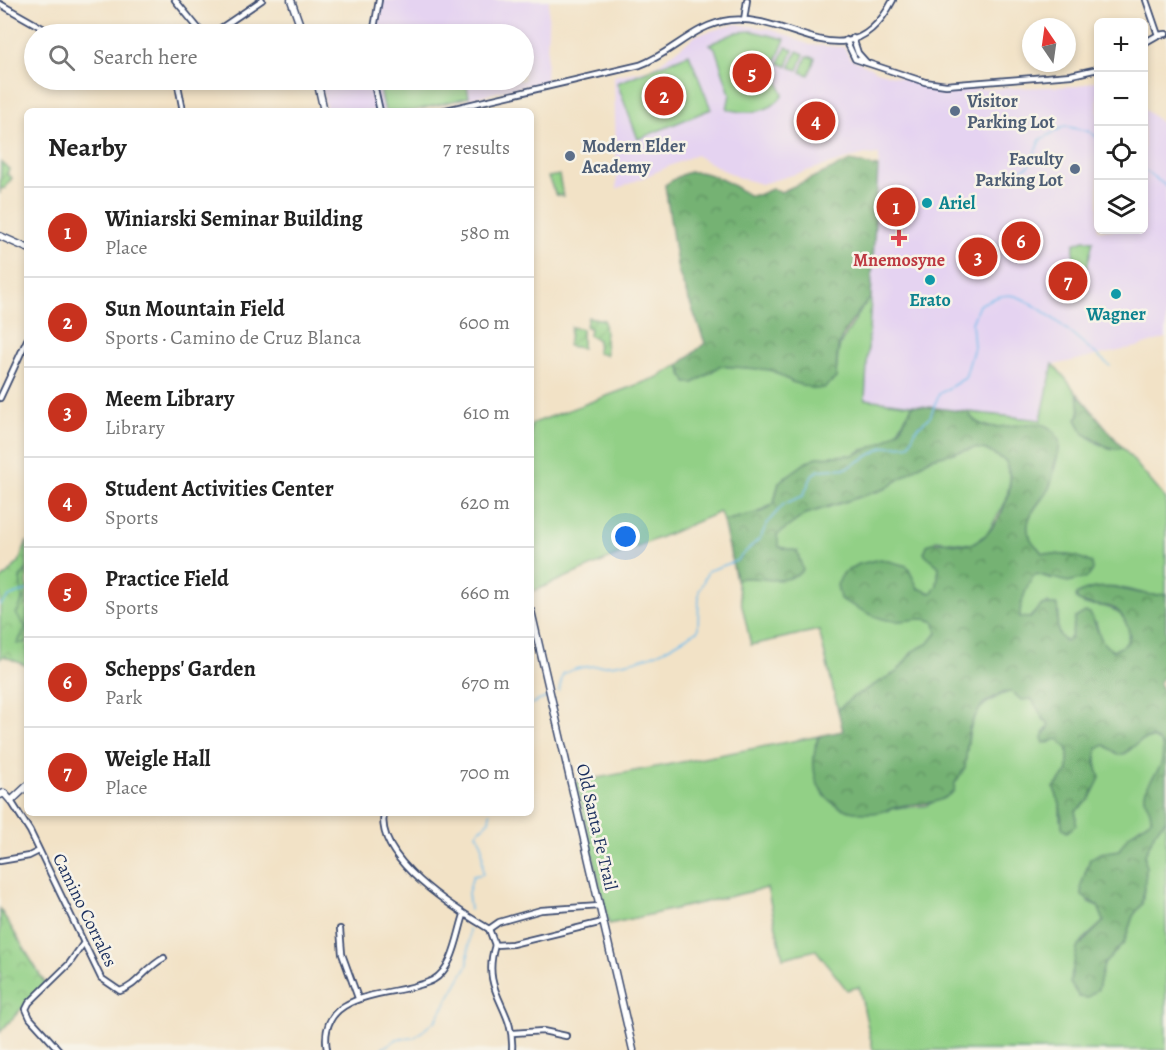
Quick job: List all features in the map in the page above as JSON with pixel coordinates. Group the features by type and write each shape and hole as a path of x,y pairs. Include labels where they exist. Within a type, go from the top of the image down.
{"street":[{"path":"175,0 195,24"},
{"path":"227,24 262,0"},
{"path":"291,0 299,24"},
{"path":"375,24 379,0"},
{"path":"744,20 747,0"},
{"path":"534,90 640,65 661,56 700,29 724,21 744,20 767,23 817,41 849,39 877,23 893,0"},
{"path":"1146,0 1158,35"},
{"path":"0,4 35,24"},
{"path":"1148,40 1166,34"},
{"path":"849,39 855,59 925,82 946,85 1071,75 1094,70"},
{"path":"179,90 182,108"},
{"path":"319,90 323,108"},
{"path":"375,90 379,108"},
{"path":"455,108 532,90"},
{"path":"0,236 24,247"},
{"path":"0,398 24,346"},
{"name":"Old Santa Fe Trail","path":"534,622 633,1050"},
{"path":"534,641 539,639"},
{"path":"11,801 24,789"},
{"name":"Camino Corrales","path":"1,792 11,801 39,850 102,978 120,991 129,989 150,965 164,958"},
{"path":"384,816 387,839 392,851 408,868 464,915 489,929 495,945 489,972 513,1033 512,1050"},
{"path":"0,861 29,856 39,850"},
{"path":"489,929 499,922 541,910 600,906"},
{"path":"327,1050 329,1025 342,1007 358,998 433,980 447,967 464,915"},
{"path":"495,945 512,944 603,922"},
{"path":"340,929 342,954 358,998"},
{"path":"59,1050 30,1018 26,1010 29,1003 69,964 84,944"},
{"path":"513,1033 543,1031 566,1036"}],"shaded area":[{"path":"382,0 549,0 546,81 534,84 534,24 378,24"},
{"path":"735,24 772,29 810,45 844,47 850,58 880,72 931,87 952,90 1078,86 1094,81 1094,234 1148,234 1148,112 1166,126 1166,338 1137,347 1053,365 1041,421 865,400 879,155 865,154 761,184 737,177 695,155 617,189 614,76 651,69 697,35"},
{"path":"322,90 506,90 427,108 326,108"}],"green space":[{"path":"752,31 785,39 774,66 780,71 779,83 783,95 772,106 758,111 742,112 727,109 730,94 715,48 710,44 737,32"},
{"path":"786,47 793,50 787,66 779,63"},
{"path":"797,51 804,54 798,70 790,67"},
{"path":"689,54 711,109 638,139 617,83"},
{"path":"807,56 815,58 809,75 801,72"},
{"path":"380,90 468,90 469,97 425,108 384,108"},
{"path":"850,161 878,167 871,298 853,320 841,340 837,353 836,378 824,388 815,389 792,382 771,370 720,366 694,383 686,383 679,365 705,343 678,271 665,185 683,174 697,172 720,179 748,195 758,195 772,189 781,192"},
{"path":"1,162 9,169 7,174 12,178 5,188 0,189"},
{"path":"559,175 563,196 556,195 548,177"},
{"path":"1084,240 1093,241 1087,268 1073,265 1074,244"},
{"path":"1009,245 1019,249 1021,254 1014,257 1006,255 1004,249"},
{"path":"871,298 865,399 913,405 896,433 874,448 862,450 853,455 831,456 784,477 777,489 774,503 756,514 723,521 720,512 534,591 534,423 658,377 679,365 683,378 705,376 720,366 767,369 792,382 837,368 841,343"},
{"path":"588,317 604,320 606,355 597,353 598,340 589,335 590,328 586,327"},
{"path":"571,327 582,329 582,348 568,346"},
{"path":"1053,364 1078,397 1080,404 1076,419 1083,431 1095,441 1109,448 1123,448 1166,499 1166,594 1155,596 1117,587 1086,589 1084,605 1102,606 1118,612 1128,625 1129,633 1126,644 1113,651 1103,643 1096,622 1075,630 1065,641 1058,632 1059,613 1048,603 1042,605 1029,618 1020,617 1024,594 1033,577 1036,574 1052,579 1076,556 1042,553 1030,539 1028,531 1030,518 1051,484 1059,451 1029,425 986,426 973,419 968,412 1041,420"},
{"path":"1078,394 1123,448 1107,447 1084,434 1076,419 1080,413"},
{"path":"913,405 968,412 977,422 988,426 1042,424 1052,430 1059,441 1051,483 1029,519 1028,532 1042,553 1076,556 1092,563 1093,570 1088,577 1068,582 1036,574 1025,594 1020,617 1030,618 1042,605 1057,605 1058,629 1065,641 1071,637 1075,618 1085,612 1090,613 1101,639 1114,651 1126,644 1130,635 1120,613 1108,606 1085,604 1077,600 1076,595 1099,588 1143,594 1166,594 1166,674 1159,683 1166,699 1166,820 1155,832 1145,855 1146,872 1142,904 1133,916 1124,943 1104,964 1098,989 1087,998 1079,997 1070,983 1077,948 1104,921 1098,906 1082,896 1081,886 1090,859 1100,853 1119,850 1128,836 1151,819 1145,793 1162,761 1162,745 1159,741 1153,738 1146,739 1119,755 1105,745 1097,748 1095,762 1100,778 1089,800 1076,811 1076,825 1067,832 1062,827 1060,804 1054,788 1068,771 1068,749 1058,739 1044,743 1042,738 1049,727 1048,722 1044,720 1032,699 1021,700 1012,692 1001,693 983,704 969,729 965,768 955,783 954,791 937,801 876,813 855,812 841,808 821,791 814,766 819,736 843,731 838,710 851,698 897,672 913,651 929,643 937,633 935,622 930,620 882,619 840,599 837,585 843,573 859,564 881,559 907,566 918,588 931,593 937,586 939,567 924,553 927,545 937,542 969,544 985,535 1004,508 1007,498 1010,474 1006,461 986,450 975,448 931,458 885,489 806,514 777,535 779,547 797,551 803,570 796,576 780,580 736,579 723,521 764,511 774,503 779,482 808,461 817,457 853,455 884,442 900,429"},
{"path":"975,448 986,450 1006,461 1010,480 1006,501 987,534 971,544 936,540 925,553 939,567 937,586 931,594 918,588 906,566 861,609 879,616 917,618 935,622 937,633 929,643 913,651 897,672 851,698 838,710 819,630 751,645 736,579 756,577 797,551 778,547 776,535 806,514 885,489 931,458"},
{"path":"24,549 24,573 20,578 23,592 21,608 24,606 24,665 4,656 0,659 0,581 19,562"},
{"path":"24,573 24,624 16,614 23,600 20,578"},
{"path":"24,631 24,643 17,644"},
{"path":"1013,692 1033,700 1037,705 1043,718 1048,722 1049,727 1044,732 1048,743 1058,738 1068,749 1068,771 1054,788 1060,804 1060,820 1075,820 1076,811 1092,792 1098,774 1097,748 1105,745 1119,755 1125,754 1140,741 1152,738 1159,741 1166,753 1165,766 1160,777 1150,783 1144,799 1152,810 1151,819 1134,831 1119,850 1090,859 1081,886 1088,902 1098,906 1104,921 1083,940 1071,975 1098,989 1104,964 1124,943 1133,916 1142,904 1146,872 1145,855 1155,832 1166,820 1166,1050 873,1050 859,987 847,990 816,950 783,958 767,888 609,924 576,782 819,736 815,746 887,811 901,807 923,806 940,798 960,774 971,728 981,708 1002,695"},
{"path":"0,909 45,983 0,1032"}],"waterway":[{"path":"1018,171 1029,166 1040,140 1065,126 1094,135"},
{"path":"1148,173 1166,186"},
{"path":"559,691 563,674 583,667 617,664 650,656 698,630 699,591 708,571 736,561 761,537 767,523 784,504 803,496 813,474 820,470 847,468 884,447 909,445 916,429 930,417 939,394 965,378 974,347 972,323 979,305 1005,295 1025,300 1050,316 1110,366"},
{"path":"0,605 9,597 24,591"},
{"path":"534,703 548,697"},
{"path":"470,910 468,893 473,876 483,874 482,844 476,833 489,821 490,816"},
{"path":"380,1050 397,1039 414,1038 436,1020 468,964 469,929"}],"place":[{"name":"Practice Field","path":"752,73"},
{"name":"Sun Mountain Field","path":"664,96"},
{"name":"Visitor Parking Lot","path":"955,111"},
{"name":"Student Activities Center","path":"816,121"},
{"name":"Modern Elder Academy","path":"570,156"},
{"name":"Faculty Parking Lot","path":"1075,169"},
{"name":"Ariel","path":"927,203"},
{"name":"Winiarski Seminar Building","path":"896,207"},
{"name":"Mnemosyne","path":"899,238"},
{"name":"Schepps' Garden","path":"1021,241"},
{"name":"Meem Library","path":"978,257"},
{"name":"Erato","path":"930,280"},
{"name":"Weigle Hall","path":"1068,281"},
{"name":"Wagner","path":"1116,294"}]}
